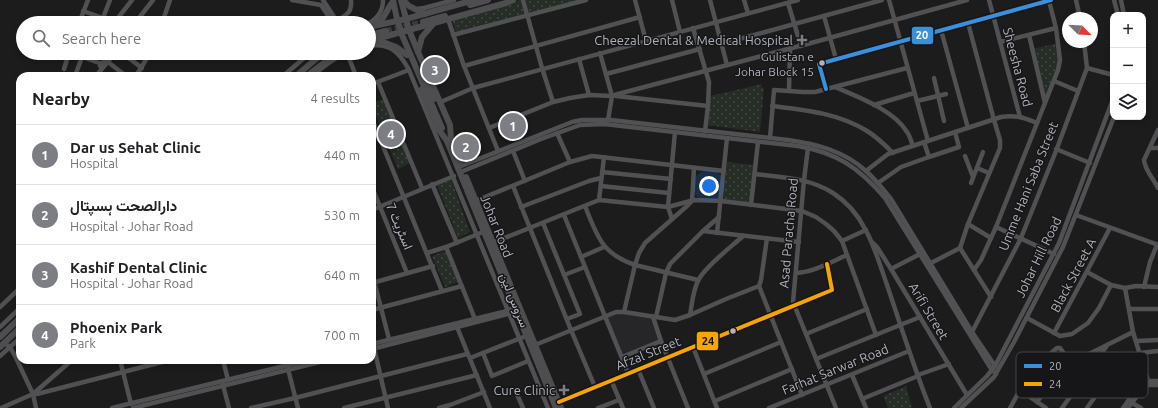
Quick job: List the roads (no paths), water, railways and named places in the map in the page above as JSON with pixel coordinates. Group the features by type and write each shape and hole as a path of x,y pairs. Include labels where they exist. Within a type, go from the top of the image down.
{"main road":[{"path":"397,0 407,36 449,139"},
{"name":"Johar Road","path":"402,0 409,30 450,125 449,139 474,202 535,345 558,406"},
{"path":"402,0 421,17 434,23"},
{"path":"376,27 399,32 409,30 421,17 474,0"},
{"path":"421,17 488,0"},
{"path":"376,40 396,21 505,0"},
{"path":"418,52 422,37 434,23 513,0"},
{"name":"Johar Road","path":"389,4 396,21 403,53 439,130 449,139 462,169 483,232 526,336 558,406"},
{"path":"376,23 383,18 389,4"},
{"path":"389,4 444,127"},
{"path":"376,33 388,29"},
{"path":"376,41 396,47 403,53"},
{"path":"295,72 309,60"},
{"path":"301,72 315,60"},
{"path":"307,72 321,60"},
{"path":"312,72 328,60"},
{"path":"0,337 16,322"},
{"path":"2,345 16,332"}],"street":[{"path":"82,16 88,0"},
{"path":"104,16 110,0"},
{"path":"119,16 132,0"},
{"path":"140,16 153,0"},
{"path":"144,16 157,0"},
{"path":"165,16 170,0"},
{"path":"292,0 321,5 331,16"},
{"path":"323,0 332,16"},
{"path":"345,16 352,8 351,0"},
{"path":"383,0 389,4"},
{"path":"407,0 421,17 454,0"},
{"path":"523,0 553,102"},
{"path":"453,35 586,0"},
{"path":"635,0 646,41"},
{"path":"672,0 680,32"},
{"path":"710,0 727,65"},
{"path":"744,0 748,13"},
{"path":"443,100 473,88 542,68 600,54 798,0"},
{"path":"721,44 882,0"},
{"path":"889,0 917,102 929,157"},
{"path":"612,96 968,0"},
{"name":"Sheesha Road","path":"989,0 1020,117"},
{"path":"826,89 819,64 1050,0 1056,28 1060,60 1058,70 996,227 974,270"},
{"path":"1076,0 1079,12"},
{"path":"1114,0 1117,12"},
{"path":"1121,0 1123,12"},
{"path":"788,3 801,46"},
{"path":"84,11 98,16"},
{"path":"824,16 836,59"},
{"path":"464,66 640,17"},
{"path":"448,19 464,66 498,151"},
{"path":"930,263 960,248 968,224 1000,148 1000,140 968,23"},
{"path":"693,28 708,82 708,106 705,131"},
{"path":"1000,42 1056,28"},
{"path":"941,30 968,128"},
{"path":"1029,35 1045,103"},
{"path":"789,91 790,48"},
{"name":"Umme Hani Saba Street","path":"972,332 1021,238 1087,68 1085,48"},
{"path":"606,74 700,49"},
{"name":"سروس لین","path":"403,53 404,61 454,176 518,338 548,408"},
{"path":"600,54 612,96 608,120"},
{"path":"579,59 589,95"},
{"path":"64,69 67,60"},
{"path":"77,72 83,60"},
{"path":"92,60 102,64"},
{"path":"95,72 105,60"},
{"path":"131,60 142,68"},
{"path":"139,72 146,60"},
{"path":"288,72 302,60"},
{"path":"317,72 333,60"},
{"path":"350,60 354,72"},
{"path":"100,72 108,62 121,72"},
{"path":"770,138 774,90 815,92 907,68"},
{"path":"1087,68 1110,74"},
{"path":"409,70 378,82 422,188"},
{"path":"934,78 944,121"},
{"path":"1054,81 1078,91"},
{"path":"835,87 886,111 907,131 913,146"},
{"path":"874,105 914,93"},
{"path":"917,102 946,94"},
{"path":"489,128 553,102 589,95 708,106"},
{"path":"772,106 829,114 866,131 880,140 893,153"},
{"name":"Johar Hill Road","path":"954,408 994,370 1054,254 1110,107"},
{"path":"866,171 888,154 994,120 1011,116 1020,117 1037,123"},
{"path":"462,169 498,151 572,122 582,120 608,120 667,129 675,132 727,138 770,138 811,143 826,148 852,160 866,171 891,199 994,370"},
{"name":"Johar Hill Road","path":"963,407 994,370 1014,342 1057,262 1113,120"},
{"path":"462,169 580,125 604,124 705,131 758,142 808,148 828,153 844,161 864,176 885,198 994,370"},
{"path":"376,129 442,291"},
{"path":"1158,130 1144,160 1144,164 1158,188"},
{"path":"672,219 668,207 675,132"},
{"path":"878,183 901,167 959,147 954,132"},
{"path":"557,133 570,162"},
{"path":"717,233 727,138"},
{"path":"751,205 758,142"},
{"name":"Asad Paracha Road","path":"808,148 793,302 836,408"},
{"path":"1150,148 1158,148"},
{"path":"1056,149 1090,163"},
{"path":"513,151 525,181"},
{"path":"971,183 983,152"},
{"path":"474,202 570,162 592,156 724,171"},
{"path":"966,156 973,177"},
{"path":"599,200 604,157"},
{"path":"624,312 635,265 645,244 692,201 694,168"},
{"path":"977,168 989,173"},
{"path":"602,172 670,179"},
{"path":"754,174 804,180 821,186 834,193 848,205 859,218 870,240 930,408"},
{"path":"376,208 422,188 454,176"},
{"path":"1151,176 1158,176"},
{"path":"521,207 589,181 601,178"},
{"path":"432,184 457,242"},
{"path":"513,186 595,387"},
{"path":"601,186 669,193"},
{"name":"اسٹریٹ 7","path":"376,197 407,273"},
{"path":"492,243 599,200 668,207 694,200 721,201 802,211 816,217 826,224 842,241 876,335"},
{"path":"584,206 597,236 604,247 613,254 626,262 635,265 698,280"},
{"path":"564,215 628,373"},
{"path":"1076,215 1158,245 1150,262 1144,287"},
{"path":"688,408 661,341 655,317 666,273 670,264 719,217"},
{"path":"543,223 580,314 567,319"},
{"path":"968,224 991,238"},
{"path":"996,227 1054,254"},
{"name":"Black Street A","path":"1054,333 1110,228"},
{"path":"842,241 866,230"},
{"path":"703,231 799,242"},
{"path":"427,253 483,232"},
{"path":"690,315 698,280 704,271 743,236"},
{"path":"767,238 759,286 802,395"},
{"name":"Arifi Street","path":"870,240 877,247 891,269 967,395"},
{"path":"446,247 475,318"},
{"path":"581,257 604,247"},
{"path":"960,248 991,297"},
{"path":"891,269 920,254"},
{"path":"796,273 803,273 847,255"},
{"path":"1051,259 1057,262"},
{"name":"Afzal Street","path":"558,406 611,380 832,290 827,264"},
{"path":"376,281 432,266"},
{"path":"564,275 585,267"},
{"path":"1087,272 1111,285 1125,288 1136,286 1158,287"},
{"path":"1027,318 1060,336 1072,334 1088,323 1099,308 1111,285"},
{"path":"376,309 462,286"},
{"path":"535,345 616,312 675,320 759,286"},
{"path":"1125,288 1133,332 1140,352"},
{"path":"376,291 389,339"},
{"path":"0,307 16,292"},
{"path":"806,334 867,309"},
{"path":"1130,309 1158,309"},
{"path":"376,346 457,327 515,310"},
{"path":"0,327 16,312"},
{"path":"376,346 389,339 475,318 508,313"},
{"path":"816,359 920,317"},
{"path":"457,327 490,408"},
{"path":"1094,352 1133,332"},
{"path":"251,408 483,353 526,336"},
{"path":"1009,339 1014,342"},
{"path":"1136,341 1158,340"},
{"path":"622,357 661,341"},
{"path":"0,356 16,342"},
{"path":"704,374 781,342"},
{"path":"2,345 10,347 16,359"},
{"path":"1102,352 1107,346"},
{"path":"693,347 717,408"},
{"path":"1053,352 1057,348 1060,348 1063,352"},
{"name":"Farhat Sarwar Road","path":"769,408 909,351"},
{"path":"1148,352 1158,351"},
{"path":"483,353 492,376 528,361"},
{"path":"376,358 388,408"},
{"path":"18,364 33,394 36,408"},
{"path":"1,408 33,394 67,364"},
{"path":"121,364 132,406"},
{"path":"33,394 154,364"},
{"path":"224,364 228,380"},
{"path":"203,388 223,385 287,368 295,364"},
{"path":"112,408 132,406 228,380 308,364"},
{"path":"862,399 918,375 949,364"},
{"path":"287,368 298,408"},
{"path":"638,369 654,408"},
{"path":"715,401 792,369"},
{"path":"344,408 477,375"},
{"path":"852,375 866,408"},
{"path":"611,380 622,408"},
{"path":"1148,381 1158,381"},
{"path":"223,385 229,408"},
{"path":"1148,385 1158,385"},
{"path":"439,408 484,392"},
{"path":"516,392 523,408"},
{"path":"1010,408 1016,397"},
{"path":"1032,398 1046,408"},
{"path":"1038,402 1040,398"},
{"path":"1062,408 1069,398"},
{"path":"1087,408 1094,398"},
{"path":"1123,408 1130,398"},
{"path":"1128,408 1136,398"},
{"path":"598,408 619,400"},
{"path":"1132,403 1141,408"}],"tunnel":[{"path":"386,31 423,22"}],"place":[{"name":"Cheezal Dental & Medical Hospital","path":"802,40"},
{"name":"Gulistan e Johar Block 15","path":"822,63"},
{"name":"Kashif Dental Clinic","path":"435,70"},
{"name":"Dar us Sehat Clinic","path":"513,126"},
{"name":"Phoenix Park","path":"391,134"},
{"name":"دارالصحت ہسپتال","path":"466,147"},
{"name":"Cure Clinic","path":"564,390"}]}
